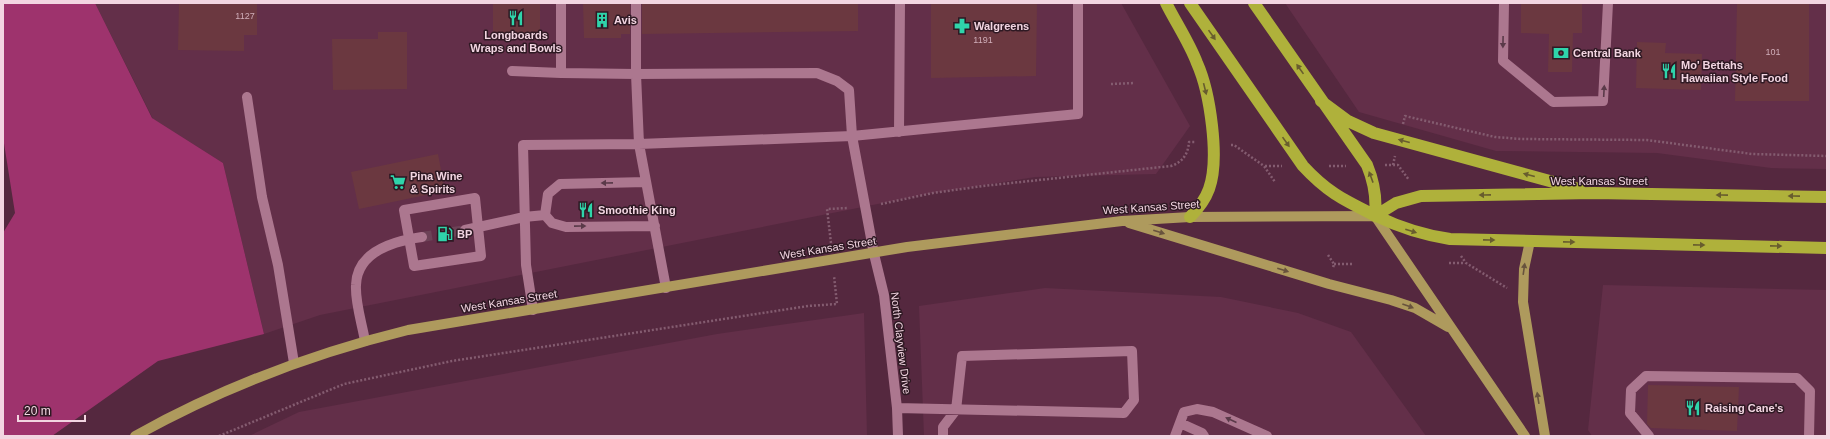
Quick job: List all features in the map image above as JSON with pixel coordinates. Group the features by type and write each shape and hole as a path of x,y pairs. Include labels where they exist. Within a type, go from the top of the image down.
{"highway":[{"path":"1166,3 1198,64 1205,85 1212,124 1212,178 1204,200 1190,217"},
{"path":"1190,3 1303,166 1330,192 1359,209 1375,216 1375,187 1367,165 1254,3"},
{"path":"1322,101 1348,122 1374,133 1594,193"},
{"name":"West Kansas Street","path":"1375,216 1396,203 1421,196 1594,193 1827,197"},
{"name":"West Kansas Street","path":"1375,216 1392,224 1429,236 1450,239 1827,248"}],"main road":[{"name":"West Kansas Street","path":"135,436 208,398 294,364 365,341 408,330 874,254 907,247 1122,221 1190,217 1375,216"},
{"path":"1375,216 1525,436"},
{"path":"1122,221 1329,284 1391,300 1415,308 1452,329"},
{"path":"1530,241 1524,269 1523,302 1545,436"}],"street":[{"path":"561,3 561,73"},
{"path":"636,3 636,74 639,144 666,288"},
{"path":"899,132 900,3"},
{"path":"534,310 526,265 522,145 639,144 852,136 1078,114 1078,3"},
{"path":"1504,3 1503,61 1553,102 1603,101 1608,3"},
{"path":"512,71 636,74"},
{"name":"North Clayview Drive","path":"636,74 817,73 837,81 849,90 852,136 874,254 884,295 897,408 898,436"},
{"path":"247,97 262,197 278,265 294,364"},
{"path":"646,182 560,184 548,194 545,215 552,223 566,227 655,226"},
{"path":"475,198 481,256 414,266 409,239 404,210 475,198"},
{"path":"465,230 524,217 545,215"},
{"path":"365,341 356,286 357,274 362,264 376,250 409,239 422,237"},
{"path":"897,408 956,410 1124,413 1134,400 1132,351 962,356 956,410 943,427 943,436"},
{"path":"1649,436 1630,413 1631,390 1646,376 1797,378 1810,391 1809,436"},
{"path":"1175,436 1184,412 1197,409 1213,412 1267,436"},
{"path":"1180,423 1202,433 1204,436"}],"path":[{"path":"1111,84 1135,83"},
{"path":"1405,116 1495,138 1647,140 1752,154 1827,156"},
{"path":"895,201 933,193 983,186 1171,166 1182,160 1188,149 1188,142"},
{"path":"1234,145 1264,166 1275,182"},
{"path":"1393,165 1398,165 1409,180"},
{"path":"1328,255 1334,264 1353,264"},
{"path":"1449,263 1466,263 1511,290"},
{"path":"219,436 344,384 452,360 808,306 837,304"}],"shaded area":[{"path":"3,3 95,3 152,118 223,163 264,334 158,361 52,436 3,436 3,233 15,213 3,137"},
{"path":"95,3 1121,3 1190,126 1156,174 1035,177 933,193 320,315 264,334 223,163 153,119"},
{"path":"1285,3 1827,3 1827,169 1771,168 1657,153 1496,151 1359,112"},
{"path":"1603,285 1827,290 1827,436 1592,436 1588,430"},
{"path":"1045,288 1221,297 1298,313 1351,332 1426,436 924,436 919,306"},
{"path":"864,313 867,436 249,436 299,412 717,334"}],"building":[{"path":"179,3 257,3 257,35 244,35 244,51 178,50"},
{"name":"Longboards Wraps and Bowls","path":"493,3 540,3 540,33 493,33"},
{"name":"Avis","path":"583,3 630,3 630,34 621,34 621,38 584,38"},
{"path":"642,3 858,3 858,31 642,34"},
{"name":"Walgreens","path":"931,3 1037,3 1036,76 931,78"},
{"name":"Central Bank","path":"1521,3 1582,3 1582,33 1573,33 1572,72 1548,72 1549,34 1521,33"},
{"path":"1737,3 1809,3 1809,101 1735,101"},
{"path":"378,32 407,32 407,89 333,90 332,39 378,39"},
{"name":"Mo' Bettahs Hawaiian Style Food","path":"1637,42 1666,43 1665,53 1702,54 1701,90 1636,88"},
{"name":"Pina Wine & Spirits","path":"438,154 445,191 359,209 351,172"},
{"name":"Raising Cane's","path":"1648,385 1739,387 1737,431 1651,428 1647,424"}],"tunnel":[{"path":"422,237 465,230"}],"place":[{"name":"Longboards Wraps and Bowls","path":"516,18"},
{"name":"Avis","path":"602,20"},
{"name":"Walgreens","path":"962,26"},
{"name":"Central Bank","path":"1561,53"},
{"name":"Mo' Bettahs Hawaiian Style Food","path":"1669,71"},
{"name":"Pina Wine & Spirits","path":"398,182"},
{"name":"Smoothie King","path":"586,210"},
{"name":"BP","path":"445,234"},
{"name":"Raising Cane's","path":"1693,408"}]}
